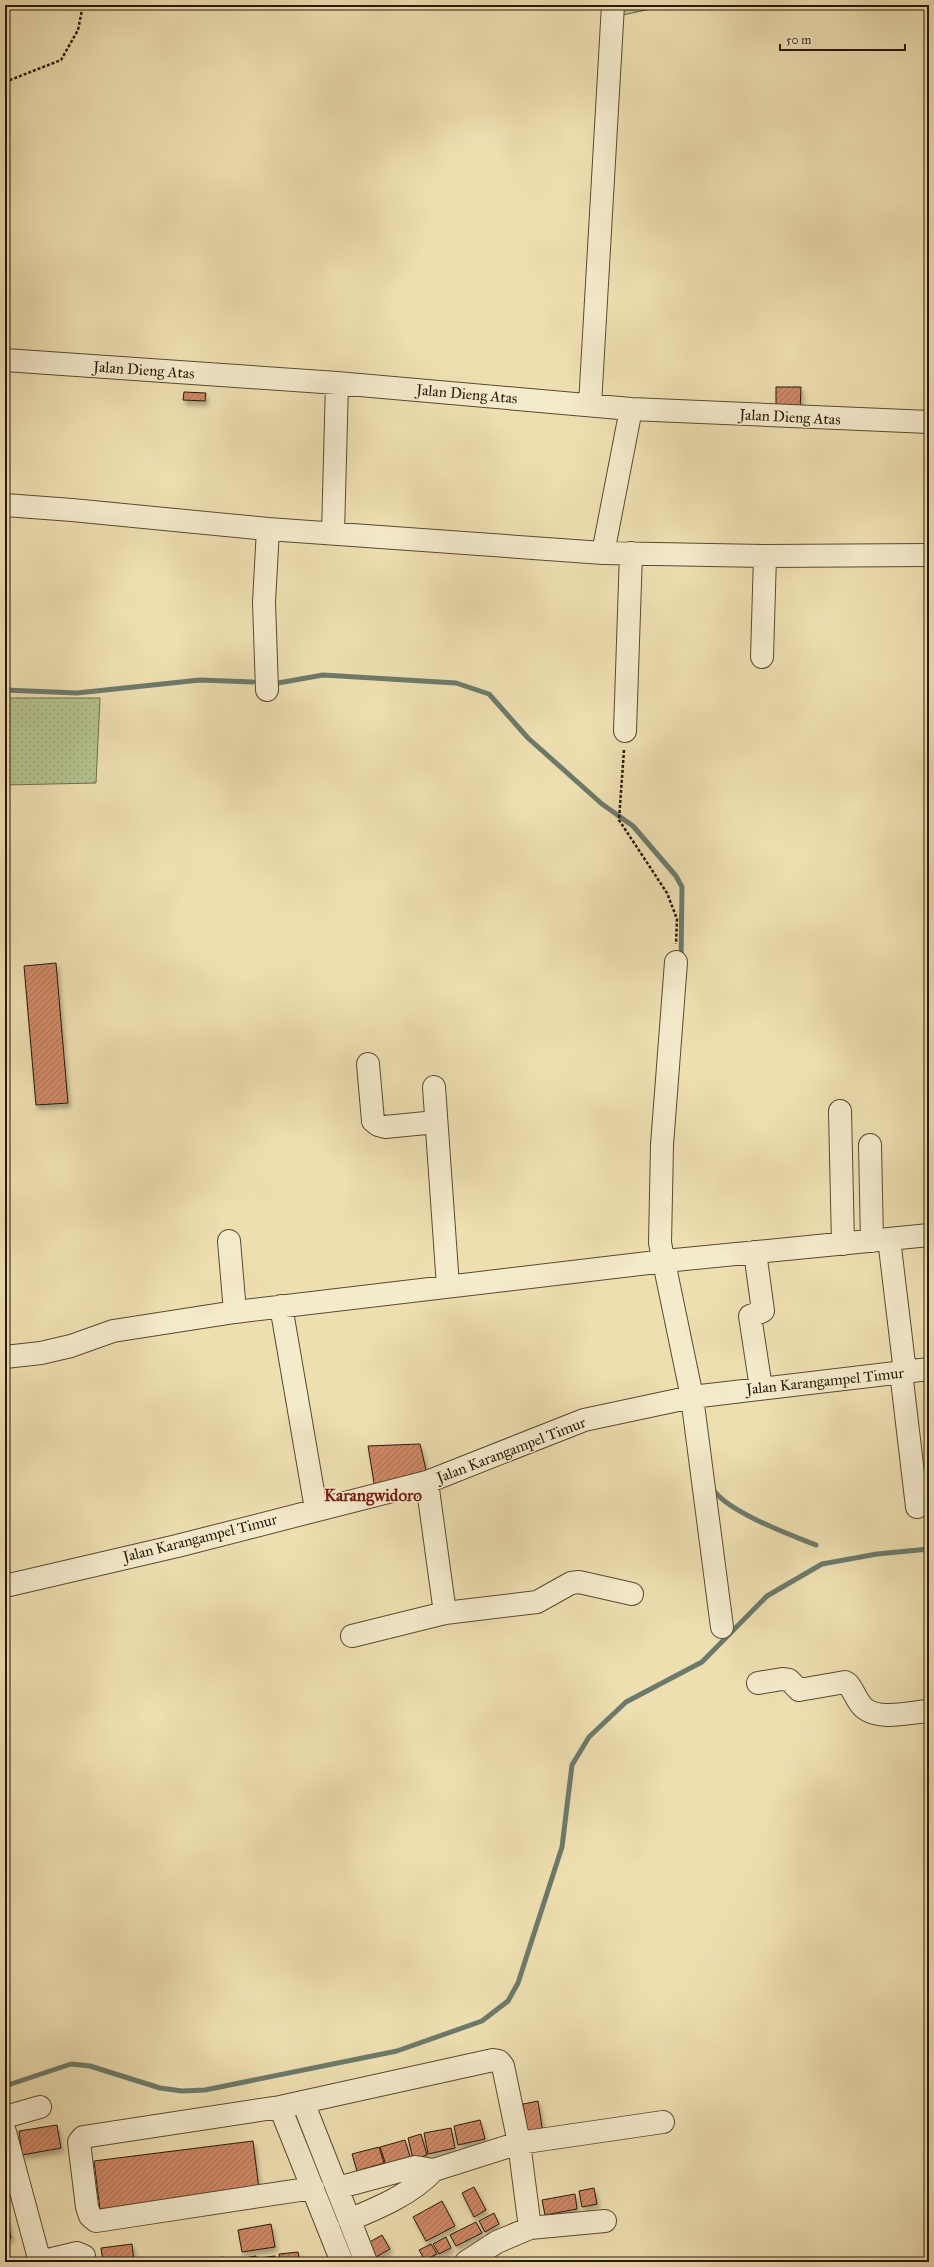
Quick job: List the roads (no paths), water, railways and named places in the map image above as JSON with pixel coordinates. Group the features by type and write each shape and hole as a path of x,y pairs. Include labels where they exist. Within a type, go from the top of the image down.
{"street":[{"path":"590,405 613,8"},
{"name":"Jalan Dieng Atas","path":"5,360 338,383 631,409 929,422"},
{"path":"333,533 338,383"},
{"path":"603,553 631,409"},
{"path":"5,505 79,510 268,529 603,553 765,556 929,555"},
{"path":"267,690 264,602 268,529"},
{"path":"625,731 631,553"},
{"path":"762,657 765,556"},
{"path":"676,962 661,1175 660,1243 665,1261 692,1396 722,1627"},
{"path":"368,1064 373,1121 378,1125 385,1127 436,1122"},
{"path":"434,1087 448,1286"},
{"path":"840,1112 843,1244"},
{"path":"870,1145 880,1240 903,1372 917,1507"},
{"path":"5,1356 41,1353 71,1346 120,1329 235,1312 665,1261 929,1235"},
{"path":"229,1241 235,1312"},
{"path":"755,1252 763,1311 750,1316 761,1388"},
{"path":"281,1306 316,1509"},
{"name":"Jalan Karangampel Timur","path":"5,1586 177,1546 316,1509 427,1482 584,1420 692,1396 929,1369"},
{"path":"427,1482 445,1613"},
{"path":"352,1636 445,1613 537,1602 571,1583 579,1582 632,1594"},
{"path":"758,1683 782,1679 789,1680 799,1690 845,1682 864,1708 871,1712 887,1714 929,1711"},
{"path":"313,2188 96,2221 90,2216 79,2152 79,2142 83,2137 280,2107 493,2060 499,2062 503,2066 519,2143 530,2228"},
{"path":"303,2102 366,2262"},
{"path":"5,2118 40,2107"},
{"path":"280,2107 342,2262"},
{"path":"337,2188 415,2167 434,2170 519,2143 663,2122"},
{"path":"5,2132 40,2262 77,2253 84,2256 85,2262"},
{"path":"302,2159 323,2153"},
{"path":"349,2220 370,2211 423,2182 434,2170"},
{"path":"466,2262 498,2242 530,2228 605,2221"}],"waterway":[{"path":"278,683 323,675 456,683 489,694 528,738 602,804 633,826 676,876 682,887 681,959"},
{"path":"5,690 77,693 200,680 253,682"},
{"path":"712,1487 718,1496 743,1513 776,1529 816,1545"},
{"path":"5,2086 71,2064 90,2066 160,2088 182,2091 205,2090 397,2051 482,2021 508,2001 518,1983 562,1847 572,1765 589,1737 626,1702 702,1662 767,1596 822,1564 877,1554 929,1549"}],"district":[{"name":"Karangwidoro","path":"373,1495"}]}
